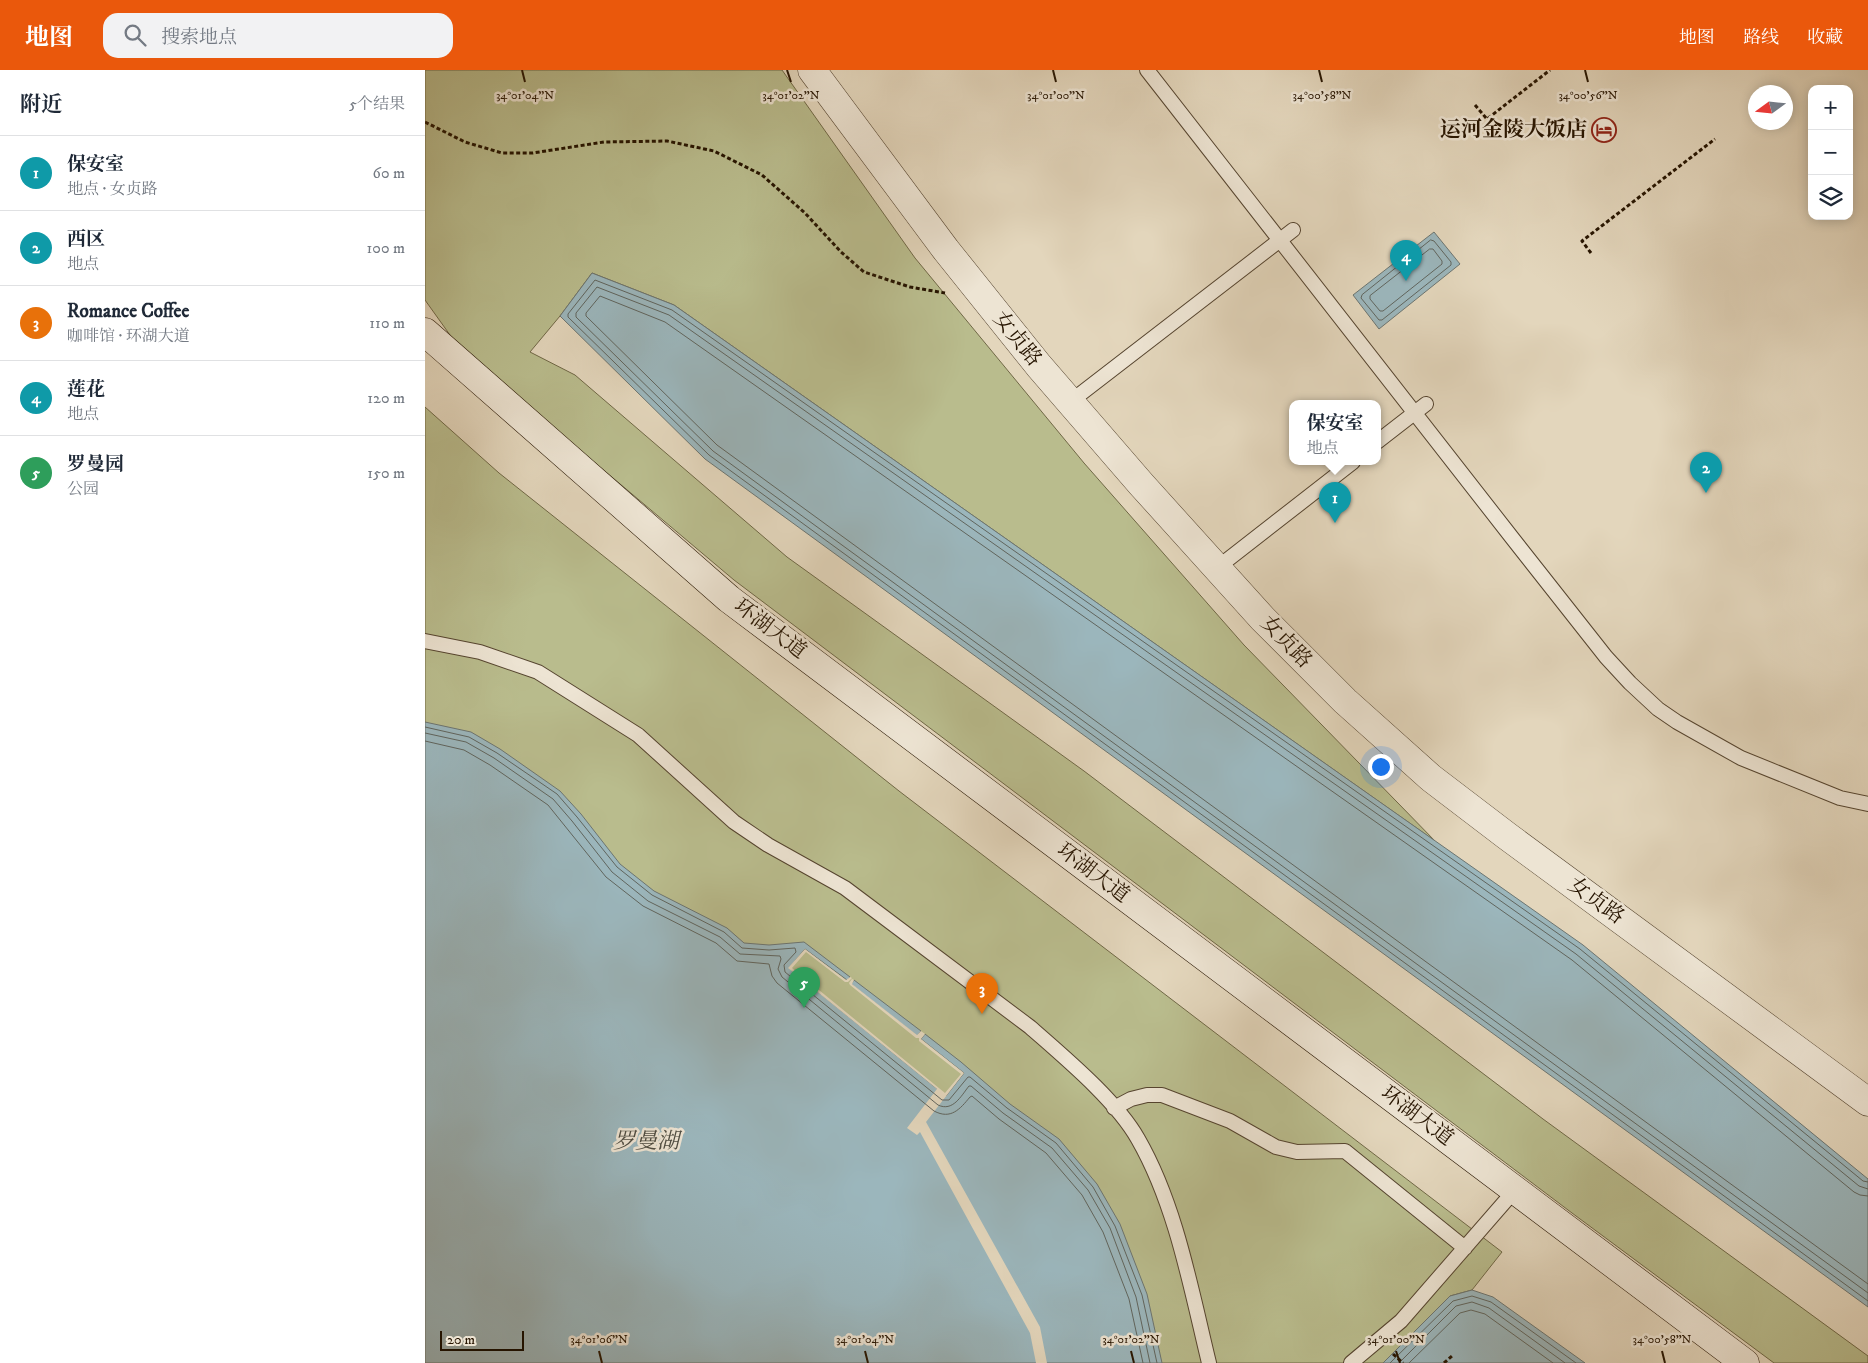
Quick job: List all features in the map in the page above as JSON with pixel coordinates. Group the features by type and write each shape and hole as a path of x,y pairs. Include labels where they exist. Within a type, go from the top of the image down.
{"main road":[{"name":"女贞路","path":"812,70 940,243 1070,402 1263,620 1345,701 1431,778 1868,1102"},
{"path":"425,321 459,362"},
{"path":"425,332 459,362"},
{"name":"环湖大道","path":"459,362 729,599 1745,1363"}],"lane":[{"path":"1147,70 1606,657 1630,682 1658,709 1709,741 1741,758 1840,798 1868,804"},
{"path":"1070,402 1293,230"},
{"path":"1381,439 1426,404"},
{"path":"1217,568 1349,465"},
{"path":"425,640 480,652 538,672 638,735 735,822 768,845 845,888 1030,1028 1058,1052 1114,1108 1138,1138 1157,1179 1174,1226 1209,1363"},
{"path":"1114,1108 1131,1099 1147,1095 1162,1095 1230,1121 1276,1148 1297,1152 1345,1151 1465,1248"},
{"path":"1351,1363 1401,1320 1515,1190"}],"path":[{"path":"1475,105 1487,119 1550,70"},
{"path":"425,122 465,142 502,153 533,154 604,142 667,141 714,151 762,175 805,213 841,252 864,272 910,288 985,299"},
{"path":"1591,253 1581,241 1715,139"},
{"path":"1392,1354 1403,1363"},
{"path":"1444,1363 1452,1356"}],"green space":[{"path":"425,70 782,70 915,258 1084,463 1244,645 1435,841 674,305 592,273 530,352 575,375 787,557 1084,771 1543,1119 1868,1356 1868,1363 1774,1363 1572,1213 734,580 460,349 425,300"},
{"path":"425,407 499,473 899,791 1502,1252 1472,1290 1450,1296 1383,1363 425,1363"}],"water":[{"path":"1434,232 1460,264 1379,329 1353,295"},
{"path":"592,273 674,305 1583,945 1868,1179 1868,1307 705,459 560,316"},
{"name":"罗曼湖","path":"425,722 471,732 500,749 560,791 581,814 620,864 654,891 727,928 744,943 769,945 804,942 850,977 847,980 805,949 789,968 946,1096 964,1073 921,1039 925,1034 1010,1104 1059,1139 1097,1184 1120,1224 1147,1294 1162,1363 425,1363"},
{"path":"854,980 921,1031 917,1036 851,984"},
{"path":"1472,1290 1493,1297 1585,1363 1383,1363 1450,1296"}],"pier":[{"path":"805,949 846,980 850,977 852,978 845,982 806,952 792,968 945,1093 961,1074 919,1041 919,1038 916,1038 850,985 849,983 852,979 854,980 852,984 917,1035 921,1031 925,1034 921,1039 964,1073 926,1122 1040,1327 1047,1363 1036,1363 1030,1333 920,1132 917,1135 907,1128 937,1089 788,968"}],"place":[{"name":"运河金陵大饭店","path":"1604,130"},
{"name":"莲花","path":"1406,281"},
{"name":"西区","path":"1706,493"},
{"name":"保安室","path":"1335,523"},
{"name":"罗曼园","path":"804,1008"},
{"name":"Romance Coffee","path":"982,1014"}]}
